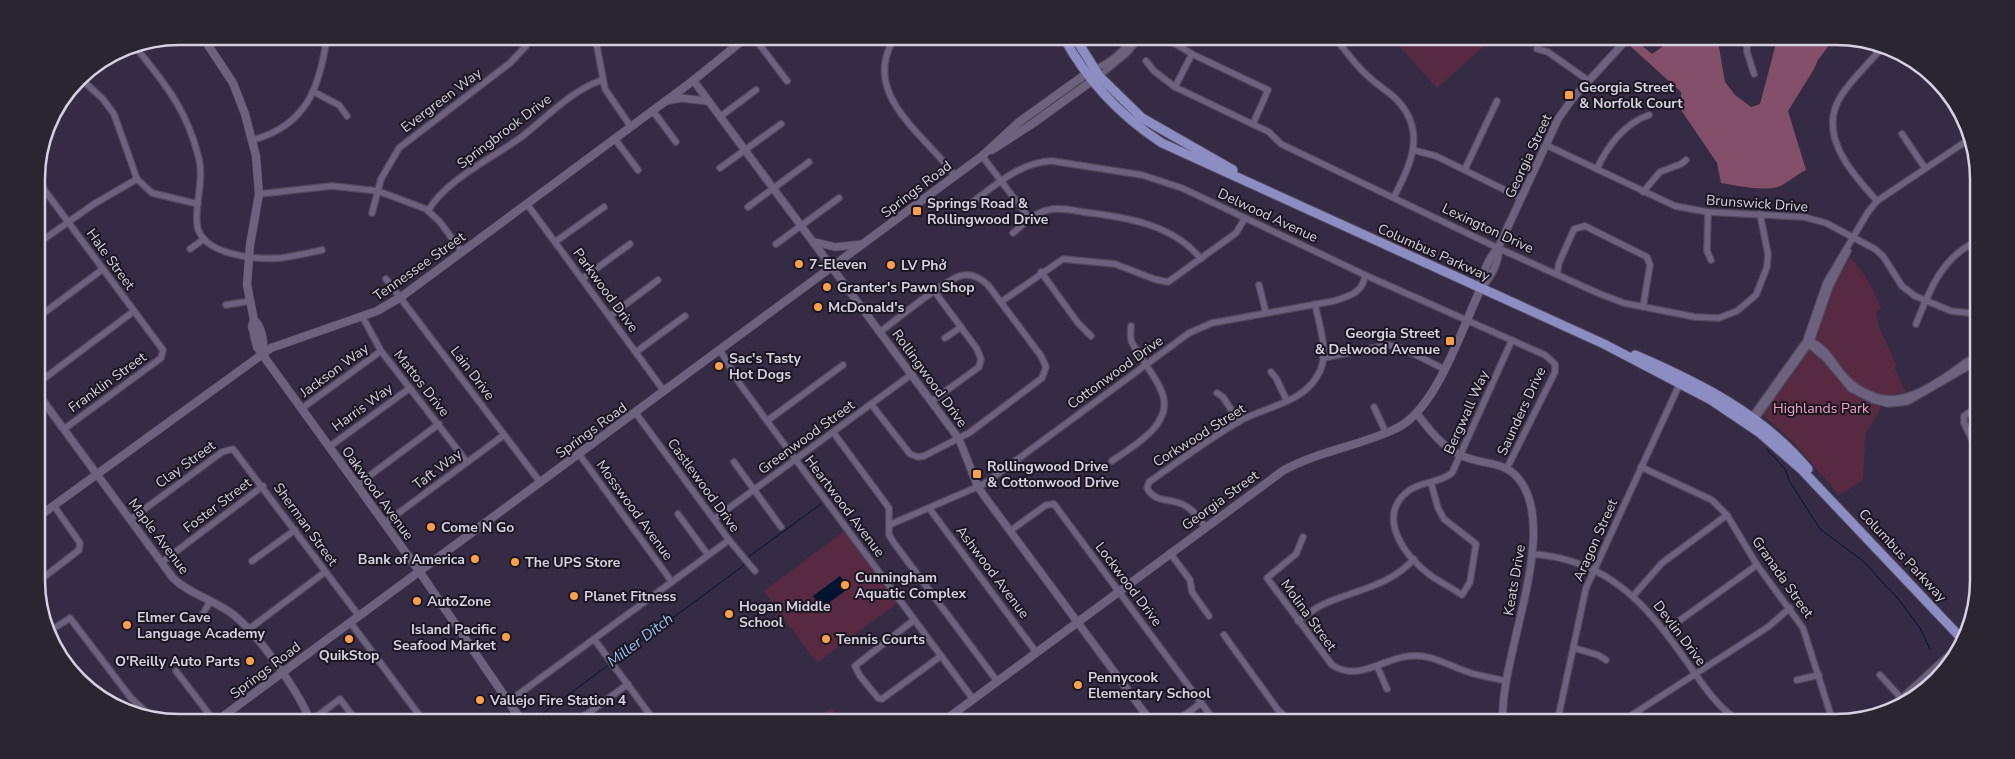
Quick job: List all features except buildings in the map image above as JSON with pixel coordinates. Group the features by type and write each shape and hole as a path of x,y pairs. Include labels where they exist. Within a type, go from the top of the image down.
{"main road":[{"name":"Oakwood Avenue","path":"208,45 233,83 253,140 259,194 249,256 247,285 254,320 252,326 257,347 420,571 517,714"},
{"name":"Tennessee Street","path":"45,512 271,348 362,316 401,298 653,111 737,45"},
{"name":"Columbus Parkway","path":"1067,45 1091,82 1139,128 1162,143 1681,380 1751,422 1792,450 1844,511 1958,635"},
{"name":"Columbus Parkway","path":"1080,45 1097,72 1142,118 1218,160 1254,185"},
{"name":"Springs Road","path":"982,156 1019,122 1085,74 1097,72"},
{"name":"Springs Road","path":"225,714 982,156 1032,124 1091,82 1097,72"},
{"name":"Georgia Street","path":"952,714 1271,478 1296,463 1323,452 1386,433 1403,425 1417,414 1429,400 1481,288"}],"street":[{"path":"253,140 264,137 288,124 307,105 321,74 326,45"},
{"name":"Evergreen Way","path":"372,213 386,167 399,148 510,63 526,45"},
{"path":"596,45 602,80 611,99 631,127"},
{"path":"759,45 787,82"},
{"path":"892,45 886,64 888,92 899,112 955,176"},
{"name":"Springs Road","path":"1097,72 1127,45"},
{"name":"Springs Road","path":"1097,72 1127,53 1134,45"},
{"path":"1178,45 1192,54 1268,90 1253,124"},
{"path":"1341,45 1358,67 1399,102 1413,128 1414,150 1412,160 1394,197"},
{"name":"Georgia Street","path":"1481,288 1482,278 1493,253 1498,248 1562,114 1588,81 1622,45"},
{"path":"1747,45 1747,52 1754,74"},
{"path":"1537,49 1548,52 1588,81"},
{"path":"139,51 177,101 186,121 200,170 197,225 204,239 216,249 249,256 278,258 322,250"},
{"path":"1877,201 1839,153 1834,127 1841,96 1878,52"},
{"path":"1175,87 1192,54"},
{"name":"Lexington Drive","path":"1146,61 1154,71 1175,87 1269,132 1281,144 1498,248 1624,304 1710,318 1727,315 1750,302 1760,288 1768,267 1768,254 1760,214"},
{"name":"Springbrook Drive","path":"428,211 434,201 450,187 525,134 567,100 602,80"},
{"name":"Rollingwood Drive","path":"693,80 960,439 978,487 1145,714"},
{"path":"85,83 103,99 114,114 137,179 152,193 198,204"},
{"path":"721,116 756,90"},
{"path":"314,92 339,105 347,116"},
{"path":"666,101 681,98 707,101"},
{"path":"1465,169 1497,101"},
{"path":"653,111 676,142"},
{"path":"1597,169 1611,144 1639,118 1649,115"},
{"path":"720,168 781,124"},
{"path":"1902,134 1925,168"},
{"path":"615,139 638,170"},
{"path":"1751,422 1808,343 1826,283 1868,212 1877,201 1965,142"},
{"name":"Brunswick Drive","path":"1546,145 1675,206 1708,212 1760,214 1815,220 1875,249 1883,256 1902,286 1925,302 1951,311 1970,313"},
{"path":"1414,150 1436,156 1522,198"},
{"path":"982,156 1030,219"},
{"path":"1643,192 1660,172 1681,164 1686,160"},
{"name":"Delwood Avenue","path":"965,208 1020,169 1045,161 1114,169 1167,182 1365,276 1545,355 1555,364"},
{"path":"748,207 809,162"},
{"path":"45,238 94,204 137,179"},
{"path":"259,194 332,186 378,191 414,203 428,211 440,222 462,252"},
{"name":"Hale Street","path":"45,191 163,350 162,354"},
{"path":"776,244 839,198"},
{"name":"Parkwood Drive","path":"527,204 664,390"},
{"path":"555,242 604,207"},
{"path":"1013,233 1039,213 1053,208 1123,217 1168,233 1184,241 1201,259"},
{"path":"1708,212 1707,251 1711,260"},
{"path":"1001,302 1059,260 1071,258 1115,264 1164,282 1174,280 1236,233 1245,218"},
{"path":"1557,274 1559,263 1574,229 1585,226 1647,257 1650,266 1643,307"},
{"path":"190,249 204,239"},
{"path":"814,242 835,247 864,244"},
{"path":"582,279 630,244"},
{"path":"1916,324 1925,302 1953,256 1970,245"},
{"path":"45,312 103,269"},
{"path":"1041,272 1078,323 1091,336"},
{"path":"871,404 913,456 924,456 960,439 1042,378 1046,367 1041,356 988,285 971,274 956,277 880,332"},
{"name":"Cottonwood Drive","path":"889,525 984,484 1189,333 1212,323 1354,295 1361,288 1365,276"},
{"name":"Lain Drive","path":"386,279 540,482"},
{"path":"610,316 658,280"},
{"path":"1259,285 1266,313"},
{"path":"932,401 981,364 978,349 935,292"},
{"path":"226,305 250,301"},
{"name":"Corkwood Street","path":"1205,527 1187,507 1159,500 1150,494 1147,488 1149,482 1239,422 1286,401 1307,389 1321,370 1323,358 1323,340 1315,304"},
{"path":"45,378 134,311"},
{"name":"Mattos Drive","path":"362,316 381,350 467,462"},
{"path":"636,352 685,316"},
{"path":"1112,461 1156,427 1163,414 1164,399 1158,384 1131,343 1131,326"},
{"path":"945,338 961,327"},
{"name":"Bergwall Way","path":"1431,483 1438,508 1444,519 1476,544 1467,589 1462,595 1429,574 1414,559 1395,532 1394,510 1407,491 1431,483 1443,480 1452,473 1512,340"},
{"path":"1808,343 1830,356 1847,379 1855,386 1874,396 1888,400 1905,398 1954,372 1970,360"},
{"path":"1808,343 1826,359 1851,389 1873,400 1888,404 1906,402 1970,366"},
{"path":"1323,358 1388,345 1404,349 1444,368"},
{"name":"Jackson Way","path":"301,409 381,350"},
{"name":"Heartwood Avenue","path":"720,350 740,384 767,422 973,699"},
{"name":"Franklin Street","path":"64,429 150,366 162,354"},
{"name":"Saunders Drive","path":"1507,468 1555,372 1555,364"},
{"path":"767,422 842,365"},
{"path":"1271,372 1276,378 1286,401"},
{"name":"Greenwood Street","path":"714,520 912,374"},
{"name":"Aragon Street","path":"1559,714 1586,588 1681,380"},
{"name":"Harris Way","path":"329,447 410,388"},
{"path":"1217,393 1223,397 1239,422"},
{"name":"Maple Avenue","path":"45,403 179,584 235,616 248,629 282,673 306,708 308,714"},
{"path":"1374,407 1386,433"},
{"name":"Castlewood Drive","path":"635,412 729,540 755,571"},
{"path":"1970,412 1964,416 1964,423 1970,435"},
{"path":"1417,414 1437,438 1460,455 1507,468"},
{"path":"357,485 438,424"},
{"path":"833,432 885,502 890,516 889,534 894,543 997,681"},
{"name":"Taft Way","path":"385,523 504,435"},
{"name":"Sherman Street","path":"231,449 238,453 359,616"},
{"name":"Clay Street","path":"130,519 222,452 231,449"},
{"name":"Mosswood Avenue","path":"579,454 672,582"},
{"path":"734,462 781,527"},
{"name":"Granada Street","path":"1641,467 1712,500 1727,515 1757,565 1804,628 1831,714"},
{"name":"Keats Drive","path":"1504,714 1506,681 1533,554 1532,523 1527,496 1519,478 1507,468"},
{"name":"Foster Street","path":"162,562 263,486"},
{"name":"Lockwood Drive","path":"1010,532 1046,505 1054,504 1209,714"},
{"path":"45,576 79,550 80,546 80,543 54,506"},
{"name":"Ashwood Avenue","path":"929,508 1036,652"},
{"path":"678,514 708,555"},
{"path":"1634,595 1662,563 1727,515"},
{"path":"252,561 295,530"},
{"name":"Molina Street","path":"1303,538 1300,549 1291,559 1267,578 1325,658 1337,669 1357,672 1401,658 1420,656 1441,660 1468,672 1506,681"},
{"path":"508,702 729,540"},
{"path":"1170,553 1190,580 1192,592 1209,616"},
{"name":"Devlin Drive","path":"1533,554 1562,558 1593,571 1634,595 1665,631 1713,700 1727,714"},
{"path":"1298,621 1324,604 1400,574 1414,559"},
{"path":"1665,631 1757,565"},
{"path":"248,629 325,572"},
{"path":"201,618 210,601"},
{"path":"1634,714 1768,627 1790,608"},
{"path":"54,628 70,618 131,698 143,709"},
{"path":"914,620 855,666 860,676 878,698 882,699 941,656"},
{"path":"350,622 418,714"},
{"path":"1224,635 1283,714"},
{"path":"594,639 650,714"},
{"path":"1574,648 1598,654 1606,660"},
{"path":"1907,693 1944,660"},
{"path":"1377,666 1387,689"},
{"path":"176,671 208,714"},
{"path":"1797,680 1819,674"},
{"path":"1880,675 1900,697"},
{"path":"587,714 628,684"},
{"path":"320,714 340,699 351,714"},
{"path":"1186,714 1201,703"}],"green space":[{"path":"1398,45 1485,45 1437,88"},
{"name":"Highlands Park","path":"1850,257 1868,281 1878,301 1881,309 1876,311 1879,327 1896,364 1895,369 1906,392 1890,395 1880,393 1880,410 1866,432 1863,480 1839,495 1793,442 1764,416 1817,336 1834,285"},
{"path":"847,529 900,601 817,663 764,591"},
{"path":"832,708 836,714 823,714"}],"shaded area":[{"path":"1629,45 1641,45 1652,54 1664,45 1719,45 1725,82 1735,95 1751,107 1760,104 1776,45 1829,45 1818,60 1788,111 1806,170 1778,187 1750,188 1721,183 1717,163 1681,110 1681,92"}],"water":[{"path":"840,576 849,588 822,608 813,596"}],"waterway":[{"path":"1767,449 1785,469 1790,482 1820,529 1863,561 1900,601 1920,628 1930,649"},
{"name":"Miller Ditch","path":"747,558 821,504"},
{"name":"Miller Ditch","path":"613,662 743,566 745,562"},
{"name":"Miller Ditch","path":"542,714 610,664"}],"place":[{"name":"Georgia Street & Norfolk Court","path":"1569,95"},
{"name":"Springs Road & Rollingwood Drive","path":"917,211"},
{"name":"7-Eleven","path":"799,264"},
{"name":"LV Phở","path":"891,265"},
{"name":"Granter's Pawn Shop","path":"827,287"},
{"name":"McDonald's","path":"818,307"},
{"name":"Georgia Street & Delwood Avenue","path":"1450,341"},
{"name":"Sac's Tasty Hot Dogs","path":"719,366"},
{"name":"Rollingwood Drive & Cottonwood Drive","path":"977,474"},
{"name":"Come N Go","path":"431,527"},
{"name":"Bank of America","path":"475,559"},
{"name":"The UPS Store","path":"515,562"},
{"name":"Cunningham Aquatic Complex","path":"845,585"},
{"name":"Planet Fitness","path":"574,596"},
{"name":"AutoZone","path":"417,601"},
{"name":"Hogan Middle School","path":"729,614"},
{"name":"Elmer Cave Language Academy","path":"127,625"},
{"name":"Island Pacific Seafood Market","path":"506,637"},
{"name":"QuikStop","path":"349,639"},
{"name":"Tennis Courts","path":"826,639"},
{"name":"O'Reilly Auto Parts","path":"250,661"},
{"name":"Pennycook Elementary School","path":"1078,685"},
{"name":"Vallejo Fire Station 4","path":"480,700"}]}
